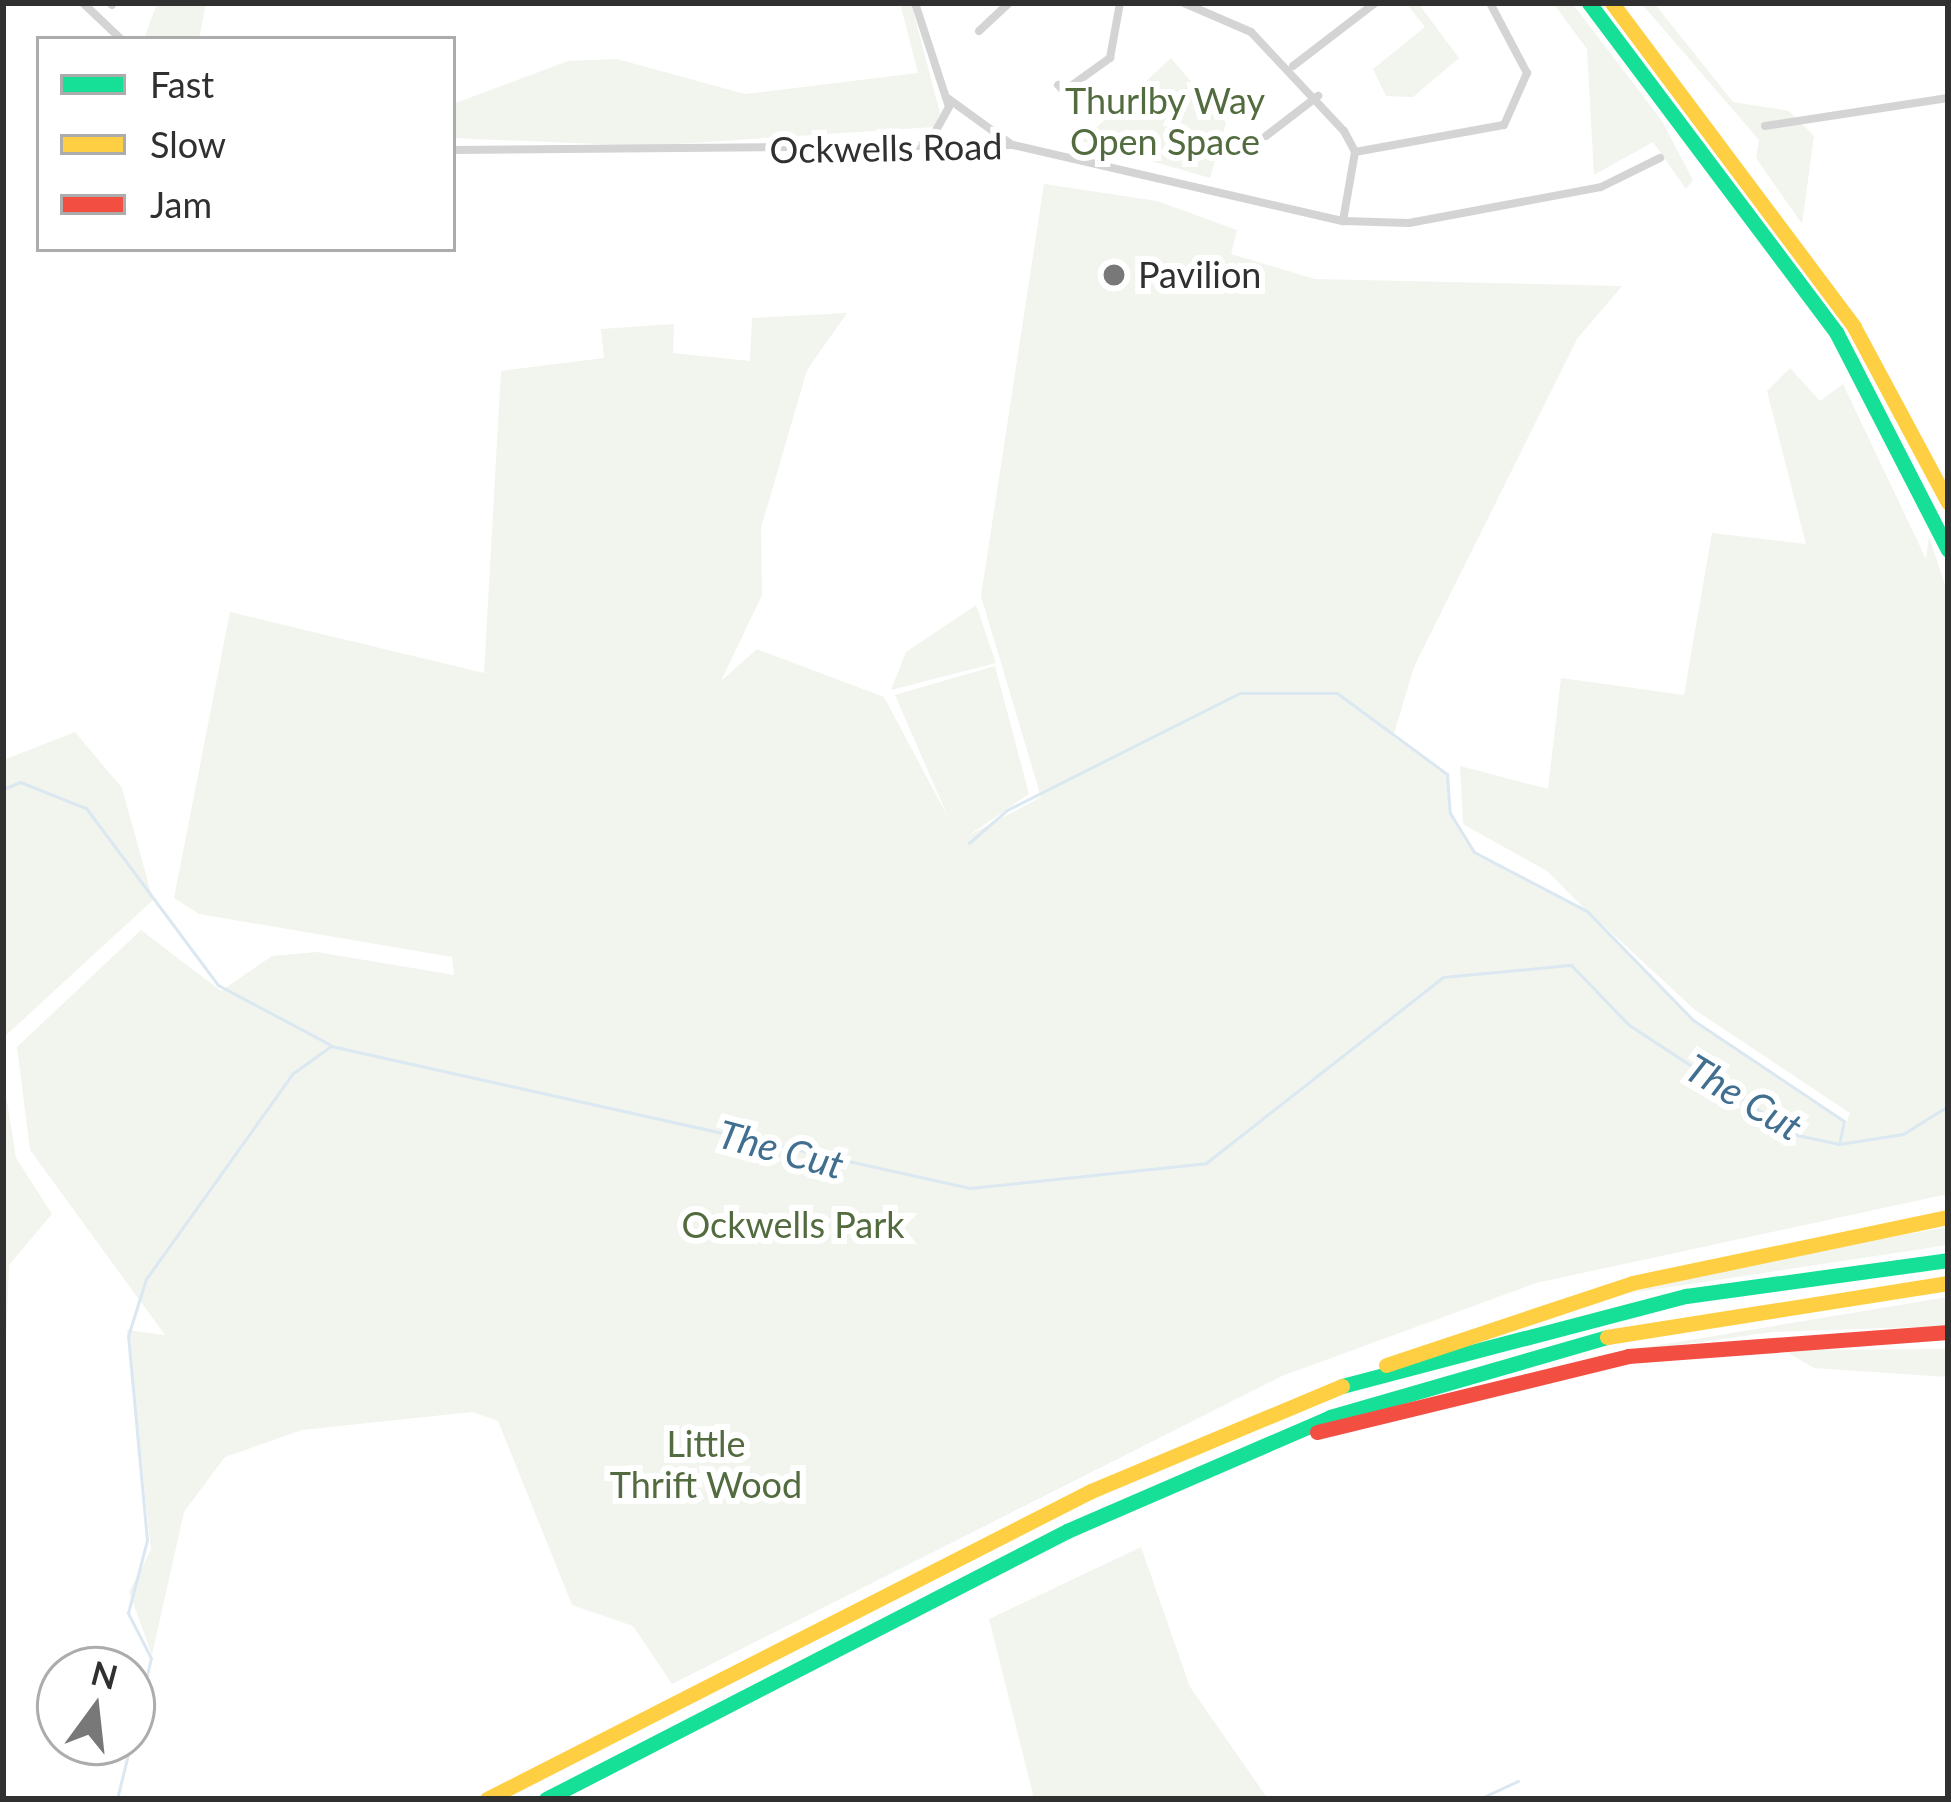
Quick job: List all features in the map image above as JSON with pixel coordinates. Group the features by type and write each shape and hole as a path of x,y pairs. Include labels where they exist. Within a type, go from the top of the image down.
{"highway":[{"path":"1589,3 1836,332 1948,550"},
{"path":"1612,3 1846,316 1948,502"},
{"path":"487,1799 1091,1491 1346,1384 1633,1283 1948,1216"},
{"path":"1346,1384 1648,1304 1948,1260"},
{"path":"546,1799 1250,1450 1586,1341 1948,1283"},
{"path":"1250,1450 1628,1356 1948,1331"}],"street":[{"path":"83,3 118,36"},
{"path":"915,3 946,97 944,132 929,143"},
{"path":"978,30 1009,3"},
{"path":"1058,85 1064,91 1110,58 1120,3"},
{"path":"1184,3 1251,32 1293,66 1318,96 1355,152 1343,220"},
{"path":"1293,66 1375,3"},
{"path":"1355,152 1504,125 1527,73 1490,3"},
{"path":"1266,136 1318,96"},
{"path":"946,97 1013,145"},
{"path":"1765,126 1948,98"},
{"name":"Ockwells Road","path":"456,150 1013,145 1343,220 1492,211 1601,187 1660,158"}],"green space":[{"path":"157,3 206,3 200,36 145,36"},
{"path":"900,3 911,3 940,113 934,127 645,146 456,138 456,103 568,61 617,59 745,94 918,73"},
{"path":"1406,3 1418,3 1459,58 1413,97 1386,96 1373,69 1425,27"},
{"path":"1553,3 1572,3 1662,121 1693,180 1686,189 1653,142 1594,175 1587,49"},
{"path":"1641,3 1654,3 1733,102 1789,111 1814,136 1802,224 1756,158 1759,140"},
{"name":"Thurlby Way Open Space","path":"1171,58 1226,123 1210,178 1082,141"},
{"name":"Ockwells Park","path":"1044,184 1157,201 1237,230 1231,254 1315,279 1622,286 1577,339 1414,667 1393,737 1447,774 1450,814 1474,852 1586,910 1547,871 1463,824 1460,766 1548,789 1561,678 1684,695 1712,533 1806,544 1767,391 1790,368 1820,401 1843,384 1926,559 1929,536 1948,594 1948,1194 1536,1283 1282,1376 672,1684 633,1626 572,1605 498,1421 472,1412 302,1430 225,1457 184,1512 154,1646 149,1646 129,1592 151,1550 127,1330 165,1335 30,1150 17,1047 141,930 221,991 272,956 317,952 454,975 452,957 199,914 174,898 230,612 484,673 501,371 604,358 601,329 674,324 673,353 750,361 752,318 847,313 807,370 761,528 762,595 721,681 757,649 884,697 948,817 895,695 995,666 1029,794 968,836 1041,797 981,596","holes":["1588,911 1695,1010 1850,1113 1841,1138 1844,1121 1693,1020"]},
{"path":"976,605 996,663 891,690 906,652"},
{"path":"75,732 122,788 153,900 3,1038 6,759"},
{"path":"3,1076 16,1158 52,1214 9,1265 3,1414"},
{"path":"1948,1227 1948,1245 1624,1294 1784,1256"},
{"path":"1948,1297 1948,1326 1773,1332 1570,1360"},
{"path":"1948,1349 1948,1377 1814,1368 1783,1350"},
{"path":"1141,1547 1190,1687 1268,1799 1034,1799 989,1619"}],"waterway":[{"path":"969,843 1007,810 1240,693 1337,693 1447,774 1450,813 1474,852 1587,911 1693,1020 1844,1121 1839,1144"},
{"path":"3,789 20,782 86,808 218,985 329,1044"},
{"name":"The Cut","path":"145,1646 128,1613 147,1540 128,1336 146,1279 292,1074 331,1046 970,1188 1206,1163 1443,977 1571,965 1629,1025 1797,1135 1839,1144 1903,1134 1948,1106"},
{"name":"The Cut","path":"117,1799 125,1766"},
{"path":"1479,1799 1518,1781"}],"traffic: fast":[{"path":"1589,3 1836,332 1948,550"},
{"path":"1342,1386 1686,1296 1948,1260"},
{"path":"546,1799 1067,1531 1330,1417 1607,1337"}],"traffic: slow":[{"path":"1612,3 1854,327 1948,502"},
{"path":"1386,1365 1632,1283 1948,1217"},
{"path":"1607,1337 1948,1283"},
{"path":"487,1799 1091,1491 1342,1386"}],"traffic: jam":[{"path":"1317,1432 1628,1356 1948,1332"}],"place":[{"name":"Pavilion","path":"1114,275"}],"park label":[{"name":"Little Thrift Wood","path":"706,1464"}]}
